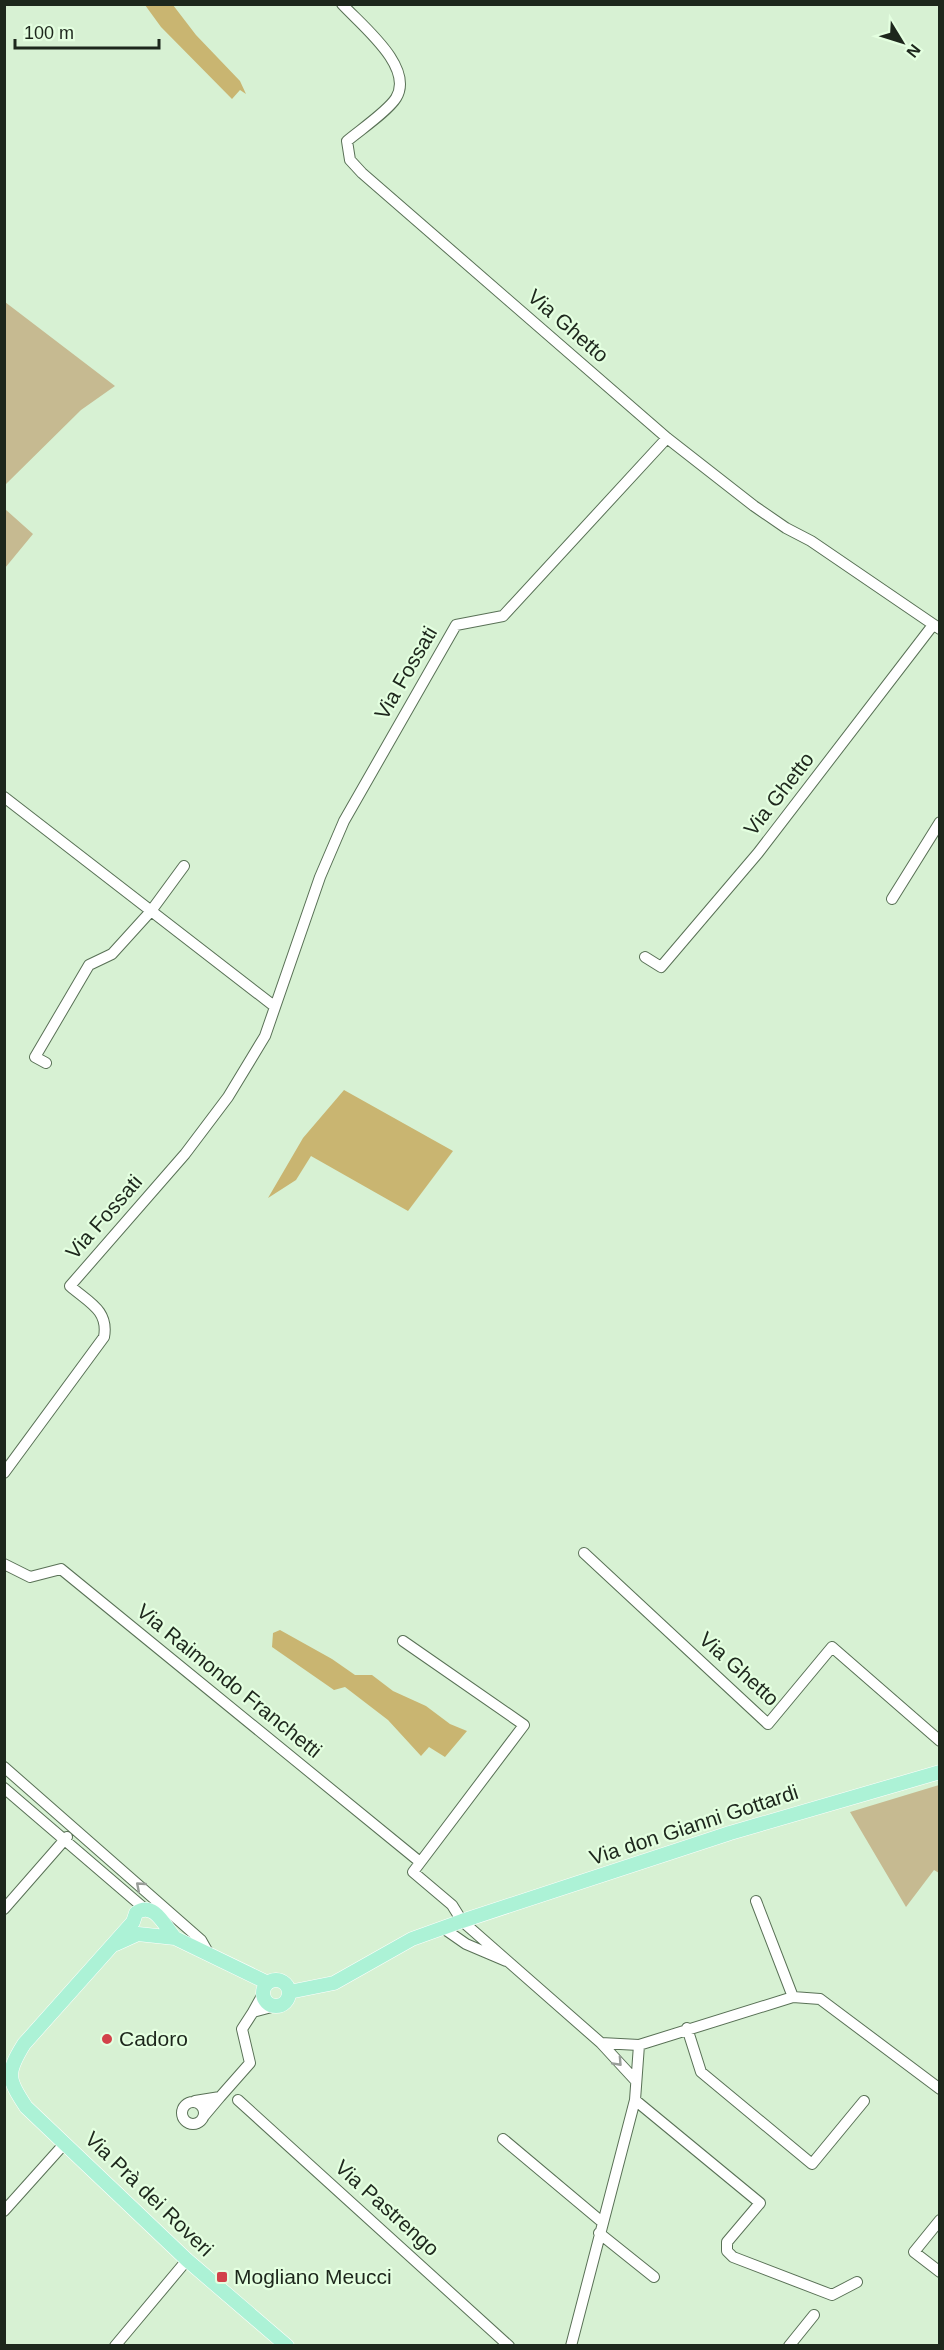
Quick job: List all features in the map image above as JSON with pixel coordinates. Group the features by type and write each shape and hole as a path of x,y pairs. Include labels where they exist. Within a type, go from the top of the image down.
{"main road":[{"name":"Via don Gianni Gottardi","path":"289,1992 334,1983 412,1939 462,1921 730,1833 939,1772"},
{"path":"176,1938 154,1934 146,1936 137,1920 156,1913 159,1920 176,1938 265,1988 269,2004 279,2006 287,2000 289,1992 283,1982 275,1980 265,1988"},
{"name":"Via Prà dei Roveri","path":"137,1920 24,2044 11,2066 9,2078 26,2107 187,2260 287,2346"},
{"path":"154,1934 159,1920"}],"street":[{"name":"Via Ghetto","path":"342,4 396,64 401,82 396,98 347,141 350,159 362,173 667,438 754,506 786,528 811,541 938,628 758,853 661,967 645,957"},
{"name":"Via Fossati","path":"4,1473 104,1337 106,1323 102,1314 70,1286 185,1154 228,1097 265,1036 320,877 344,820 456,625 503,616 667,438"},
{"path":"4,797 274,1006"},
{"path":"892,899 939,822"},
{"path":"46,1063 35,1057 89,965 112,954 151,911 184,866"},
{"name":"Via Ghetto","path":"585,1553 768,1724 832,1647 939,1740"},
{"name":"Via Raimondo Franchetti","path":"4,1564 30,1577 61,1569 420,1862"},
{"path":"403,1641 524,1725 414,1872 452,1905 462,1921 601,2043 636,2081"},
{"path":"4,1767 201,1940 210,1957"},
{"path":"4,1788 122,1892 137,1920"},
{"path":"4,1909 74,1829"},
{"path":"756,1901 793,1997"},
{"path":"443,1928 466,1944 512,1963"},
{"path":"220,2097 194,2101 184,2107 183,2118 195,2124 204,2116 250,2063 242,2029 265,1988"},
{"path":"601,2043 639,2045 687,2028 793,1997 820,1999 939,2089"},
{"path":"253,2012 279,2006"},
{"path":"687,2028 702,2072 812,2164 864,2101"},
{"path":"571,2346 635,2100 639,2045"},
{"name":"Via Pastrengo","path":"238,2100 509,2346"},
{"path":"635,2100 760,2203 727,2242 729,2254 743,2262 832,2295 857,2282"},
{"path":"194,2101 203,2107 204,2116"},
{"path":"503,2139 654,2277"},
{"path":"4,2211 65,2143"},
{"path":"939,2220 914,2252 939,2272"},
{"path":"115,2346 187,2260"},
{"path":"789,2346 814,2315"}],"shaded area":[{"path":"145,5 173,5 196,35 240,81 246,94 240,90 232,99 161,27"},
{"path":"5,302 115,386 81,410 5,485"},
{"path":"5,509 33,534 5,568"},
{"path":"344,1090 453,1151 408,1211 311,1156 296,1180 268,1198 303,1138"},
{"path":"280,1630 332,1659 355,1675 372,1675 393,1691 426,1706 450,1724 467,1731 445,1757 429,1747 421,1756 388,1720 345,1687 334,1690 272,1647 273,1633"},
{"path":"939,1785 939,1873 934,1870 906,1907 850,1812"}],"place":[{"name":"Cadoro","path":"107,2039"},
{"name":"Mogliano Meucci","path":"222,2277"}]}
